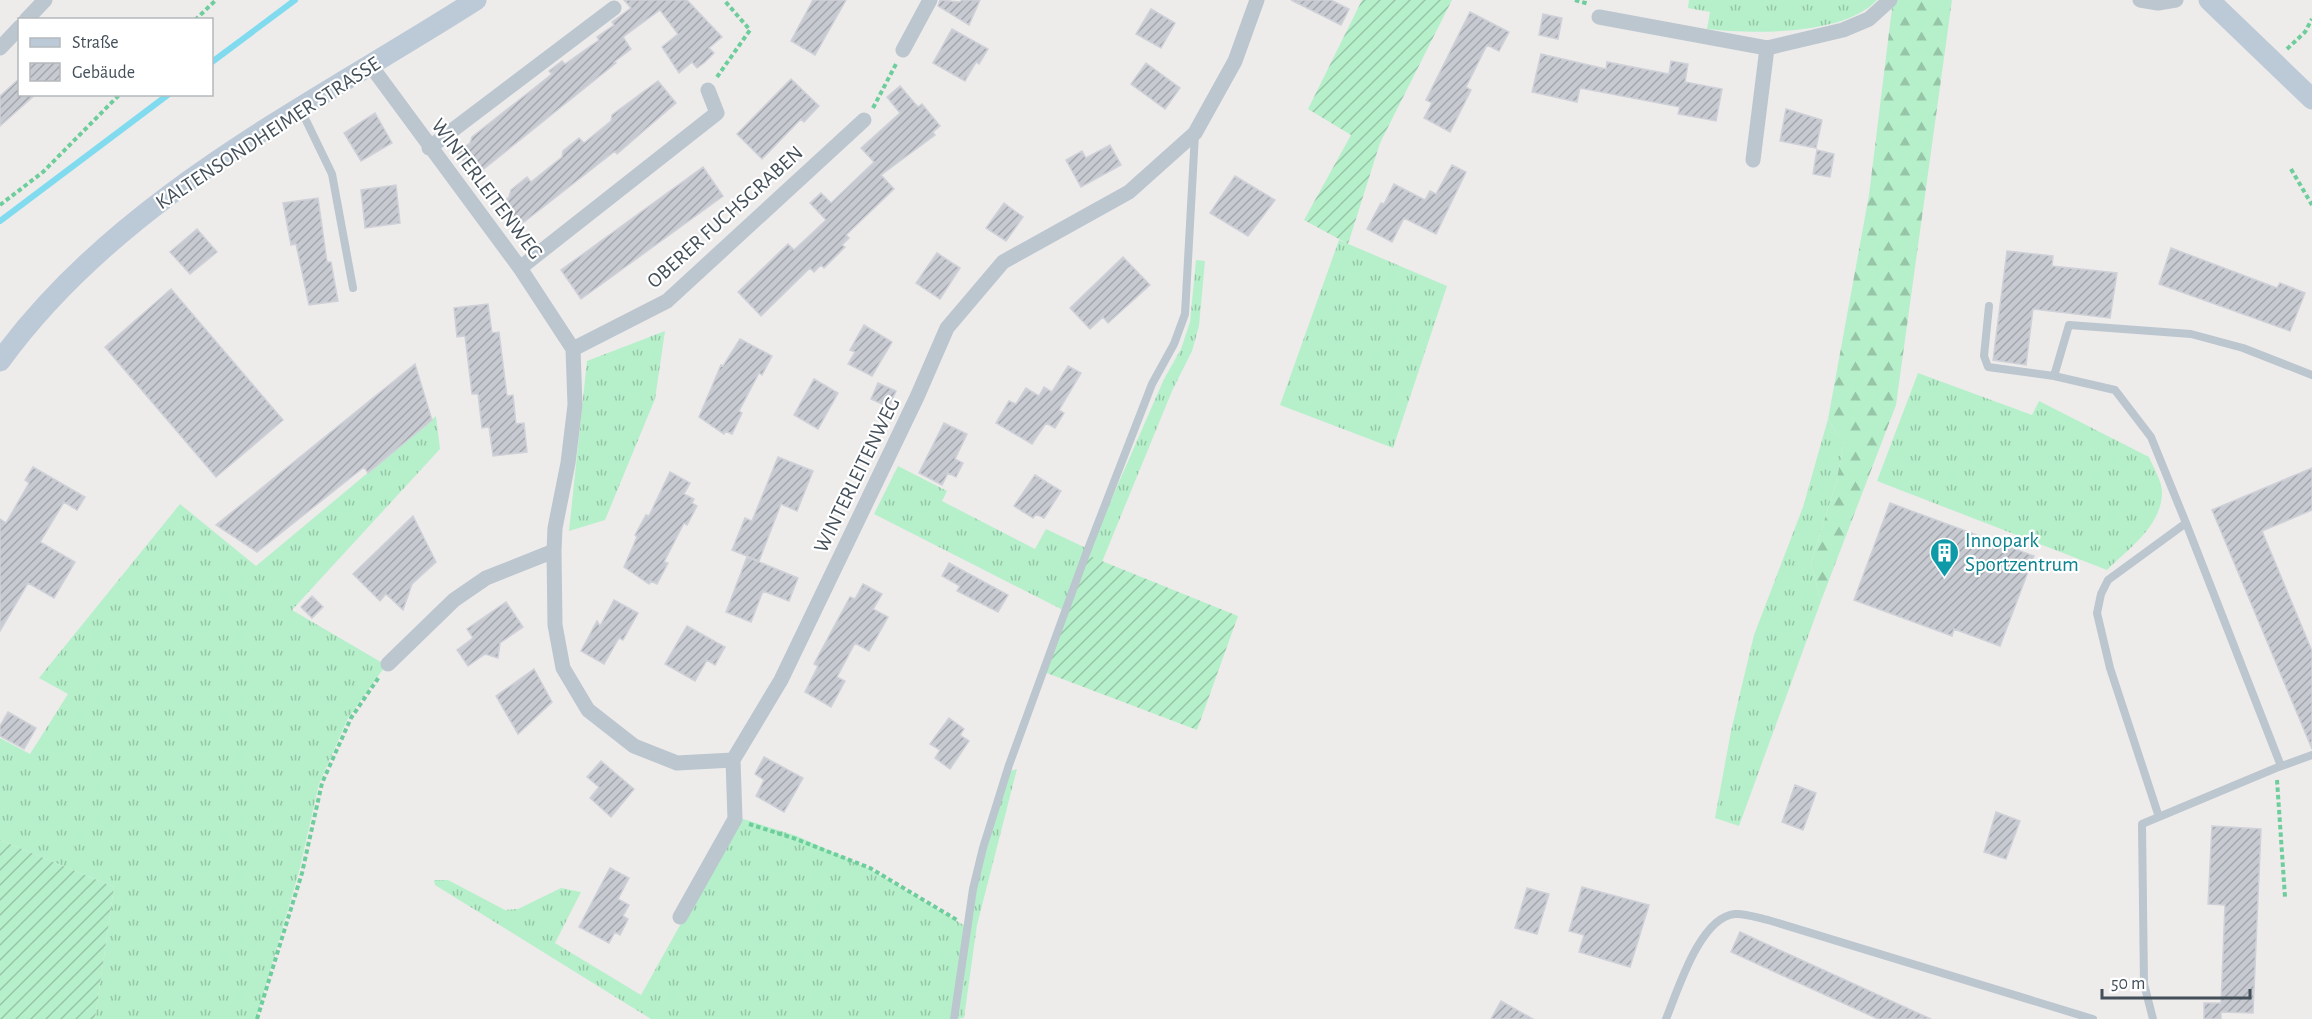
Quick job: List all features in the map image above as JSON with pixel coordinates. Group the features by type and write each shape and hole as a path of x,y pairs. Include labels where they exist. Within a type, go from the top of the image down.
{"main road":[{"name":"KALTENSONDHEIMER STRASSE","path":"0,361 57,292 141,216 242,144 476,0"},
{"path":"2209,0 2312,99"}],"street":[{"path":"29,18 45,0"},
{"path":"903,50 930,0"},
{"name":"WINTERLEITENWEG","path":"733,760 782,680 917,397 947,328 1003,262 1129,192 1196,133 1234,61 1257,0"},
{"path":"1599,17 1767,48 1843,30 1869,19 1890,0"},
{"path":"2139,0 2158,3 2176,0"},
{"path":"429,148 614,8"},
{"path":"0,48 18,29"},
{"path":"1753,160 1767,48"},
{"name":"WINTERLEITENWEG","path":"371,66 429,148 520,268 573,350"},
{"path":"520,268 717,113 708,90"},
{"name":"OBERER FUCHSGRABEN","path":"573,350 667,302 864,120"},
{"path":"573,350 575,405 568,463 555,528 554,551 555,625 563,668 588,710 634,746 677,763 733,760 735,819 680,917"},
{"path":"388,664 454,600 486,578 554,551"}],"lane":[{"path":"300,109 332,174 353,288"},
{"path":"954,1019 982,848 1041,673 1152,384 1174,344 1185,314 1196,133"},
{"path":"1989,306 1984,356 1988,367 2054,376 2115,390 2151,437 2278,767"},
{"path":"2054,376 2069,325 2191,334 2250,351 2312,375"},
{"path":"2159,817 2110,668 2097,613 2101,594 2108,580 2186,523"},
{"path":"2153,1019 2144,984 2142,824 2312,755"},
{"path":"1666,1019 1701,938 1716,921 1736,914 1767,920 2093,1019"}],"path":[{"path":"197,18 216,0"},
{"path":"708,90 750,30 724,0"},
{"path":"2271,59 2299,39 2312,19"},
{"path":"864,120 903,50"},
{"path":"0,205 43,172 118,96"},
{"path":"2292,168 2312,205"},
{"path":"257,1019 299,883 322,783 351,718 388,664"},
{"path":"2278,767 2285,897"},
{"path":"735,819 796,838 870,868 968,926"}],"green space":[{"path":"1362,0 1452,0 1380,143 1348,244 1304,220 1351,135 1308,109"},
{"path":"1689,0 1877,0 1862,12 1820,26 1796,30 1747,32 1707,29 1710,12 1688,8"},
{"path":"1893,0 1952,0 1896,405 1821,601 1811,563 1836,483 1844,444 1828,419 1869,195"},
{"path":"1339,240 1447,286 1393,448 1280,405"},
{"path":"1196,260 1205,261 1199,326 1192,351 1172,391 1102,562 1087,555 1164,379 1181,349 1190,322"},
{"path":"665,331 655,399 605,520 569,531 587,361"},
{"path":"1918,373 2032,415 2039,401 2149,457 2162,488 2160,504 2150,526 2134,545 2107,570 1877,481"},
{"path":"436,416 440,449 292,610 386,665 348,718 319,784 299,872 256,1019 95,1019 114,887 0,840 0,738 30,754 68,694 39,678 180,504 256,566"},
{"path":"1828,419 1844,444 1836,483 1811,563 1821,601 1739,826 1715,818 1731,731 1754,635 1803,507"},
{"path":"898,466 947,491 942,501 1035,549 1046,529 1086,548 1063,610 874,514"},
{"path":"1087,555 1238,616 1197,730 1044,672"},
{"path":"1017,769 977,925 964,1018 955,1019 975,889 1010,771"},
{"path":"740,818 797,836 870,869 967,927 952,1019 651,1019 435,885 434,880 448,880 505,910 518,909 561,888 581,892 555,943 641,995"},
{"path":"0,840 114,887 95,1019 0,1019"}],"building":[{"path":"624,0 687,0 722,37 709,48 714,53 705,62 697,68 692,62 679,73 662,47 678,34 660,10 623,37 631,49 614,62 616,63 475,176 457,153 470,143 472,137 552,74 549,71 562,61 565,64 599,40 597,37 614,25 612,22 631,8"},
{"path":"813,0 846,0 815,55 791,41"},
{"path":"940,0 960,2 980,0 969,25 938,6"},
{"path":"1291,0 1331,0 1349,9 1341,25"},
{"path":"1151,9 1175,23 1161,48 1136,34"},
{"path":"1470,12 1509,32 1499,51 1487,45 1466,87 1471,90 1450,132 1424,118 1432,103 1426,100"},
{"path":"1543,14 1562,18 1558,39 1539,35"},
{"path":"952,29 988,49 979,64 976,62 965,81 933,63"},
{"path":"1541,54 1606,69 1607,62 1669,74 1671,61 1688,64 1685,82 1722,89 1716,121 1678,114 1680,107 1580,88 1577,102 1532,92"},
{"path":"1146,63 1180,88 1165,109 1131,84"},
{"path":"791,79 819,106 804,122 801,119 762,159 737,134"},
{"path":"18,80 18,96 34,96 0,126 0,96"},
{"path":"658,81 676,103 617,154 615,151 515,229 497,207 509,197 511,190 527,177 531,182 562,157 563,151 579,138 584,143 611,121 612,115"},
{"path":"900,86 918,107 922,104 940,126 933,132 935,135 881,175 894,189 846,235 849,238 842,245 845,247 824,268 821,265 814,272 810,268 761,316 738,292 788,244 794,250 826,220 810,203 821,193 831,203 874,162 861,148 900,113 887,97"},
{"path":"1786,109 1822,120 1816,148 1780,141"},
{"path":"375,113 392,143 361,161 344,133"},
{"path":"1110,145 1121,165 1081,187 1066,160 1082,151 1086,158"},
{"path":"1817,150 1834,154 1830,177 1813,174"},
{"path":"1452,165 1466,172 1436,234 1404,218 1392,242 1367,229 1394,184 1425,200 1430,191 1436,194"},
{"path":"703,167 723,196 581,299 561,270"},
{"path":"1235,176 1275,200 1248,236 1210,213"},
{"path":"396,185 400,223 365,228 361,190"},
{"path":"318,198 327,262 331,262 338,301 309,305 296,244 291,245 283,203"},
{"path":"1004,203 1023,217 1006,241 986,228"},
{"path":"197,229 217,252 190,274 170,252"},
{"path":"2171,248 2277,288 2280,283 2305,293 2290,331 2159,284"},
{"path":"2007,251 2053,256 2052,266 2117,273 2110,318 2033,309 2026,365 1993,360"},
{"path":"937,253 960,268 940,299 916,283"},
{"path":"1123,257 1150,285 1108,323 1103,317 1090,329 1070,308"},
{"path":"171,289 283,420 216,477 105,347"},
{"path":"488,304 492,333 499,332 507,396 513,395 516,424 524,423 527,452 493,456 489,427 482,428 478,394 472,394 465,336 457,337 454,308"},
{"path":"864,325 892,342 872,376 848,364 855,352 850,350"},
{"path":"740,339 772,356 762,375 759,373 739,411 742,413 732,434 725,431 724,434 699,417 721,365 723,366"},
{"path":"415,364 432,420 368,473 364,467 257,552 216,525"},
{"path":"1068,366 1081,373 1059,410 1064,413 1055,428 1046,423 1032,444 996,423 1009,401 1016,404 1026,388 1039,396 1044,387 1052,392"},
{"path":"814,379 838,393 818,429 794,415"},
{"path":"878,383 896,391 889,407 871,399"},
{"path":"944,423 967,434 955,459 963,463 956,477 948,473 942,485 919,473"},
{"path":"778,457 813,471 797,511 781,504 759,561 732,550 745,518 752,521"},
{"path":"33,467 85,497 77,510 64,502 40,542 75,562 54,598 28,583 0,631 0,519 6,523 29,483 25,480"},
{"path":"2312,468 2312,510 2262,531 2312,651 2312,749 2212,510"},
{"path":"670,472 690,483 684,494 694,499 692,503 697,506 687,525 684,523 664,562 668,563 657,584 651,581 649,584 624,567 637,537 635,535 646,515 649,516"},
{"path":"1035,475 1061,491 1044,518 1036,514 1033,518 1014,506"},
{"name":"Innopark Sportzentrum","path":"1890,503 2034,556 2000,646 1954,629 1952,636 1854,600"},
{"path":"413,516 436,562 412,584 403,610 386,594 380,601 353,574"},
{"path":"747,557 798,578 789,601 763,591 751,622 726,612"},
{"path":"949,563 1008,595 998,612 957,591 960,586 942,576"},
{"path":"863,584 882,594 873,609 888,617 869,651 855,643 837,677 845,681 831,707 805,692 818,666 814,664 850,597 855,599"},
{"path":"312,596 323,607 312,618 301,607"},
{"path":"614,600 638,613 623,640 619,638 604,664 581,651 597,621 600,626"},
{"path":"506,602 523,627 500,643 498,658 485,654 468,666 457,650 473,638 467,629"},
{"path":"687,626 725,647 715,665 707,660 695,681 665,664"},
{"path":"534,669 552,702 518,734 496,696"},
{"path":"8,712 36,728 24,749 0,736 0,726"},
{"path":"949,718 964,729 960,735 969,741 950,769 935,758 940,750 930,744"},
{"path":"764,757 803,778 784,812 756,796 764,780 755,774"},
{"path":"601,761 634,789 611,817 590,798 599,787 587,777"},
{"path":"1795,785 1816,793 1803,830 1782,822"},
{"path":"1996,812 2020,821 2006,859 1984,852"},
{"path":"2212,826 2261,829 2253,1013 2221,1012 2221,1019 2204,1019 2204,1003 2221,1003 2225,905 2208,904"},
{"path":"610,868 629,878 618,899 629,905 623,916 628,919 620,935 615,932 609,943 579,927"},
{"path":"1582,887 1649,905 1630,967 1579,952 1584,935 1569,931"},
{"path":"1527,888 1549,894 1537,934 1515,928"},
{"path":"1740,932 1931,1019 1878,1019 1731,952"},
{"path":"1501,1001 1533,1019 1491,1019"}],"waterway":[{"path":"213,61 295,0"},
{"path":"0,221 166,96"}],"place":[{"name":"Innopark Sportzentrum","path":"1944,578"}]}
